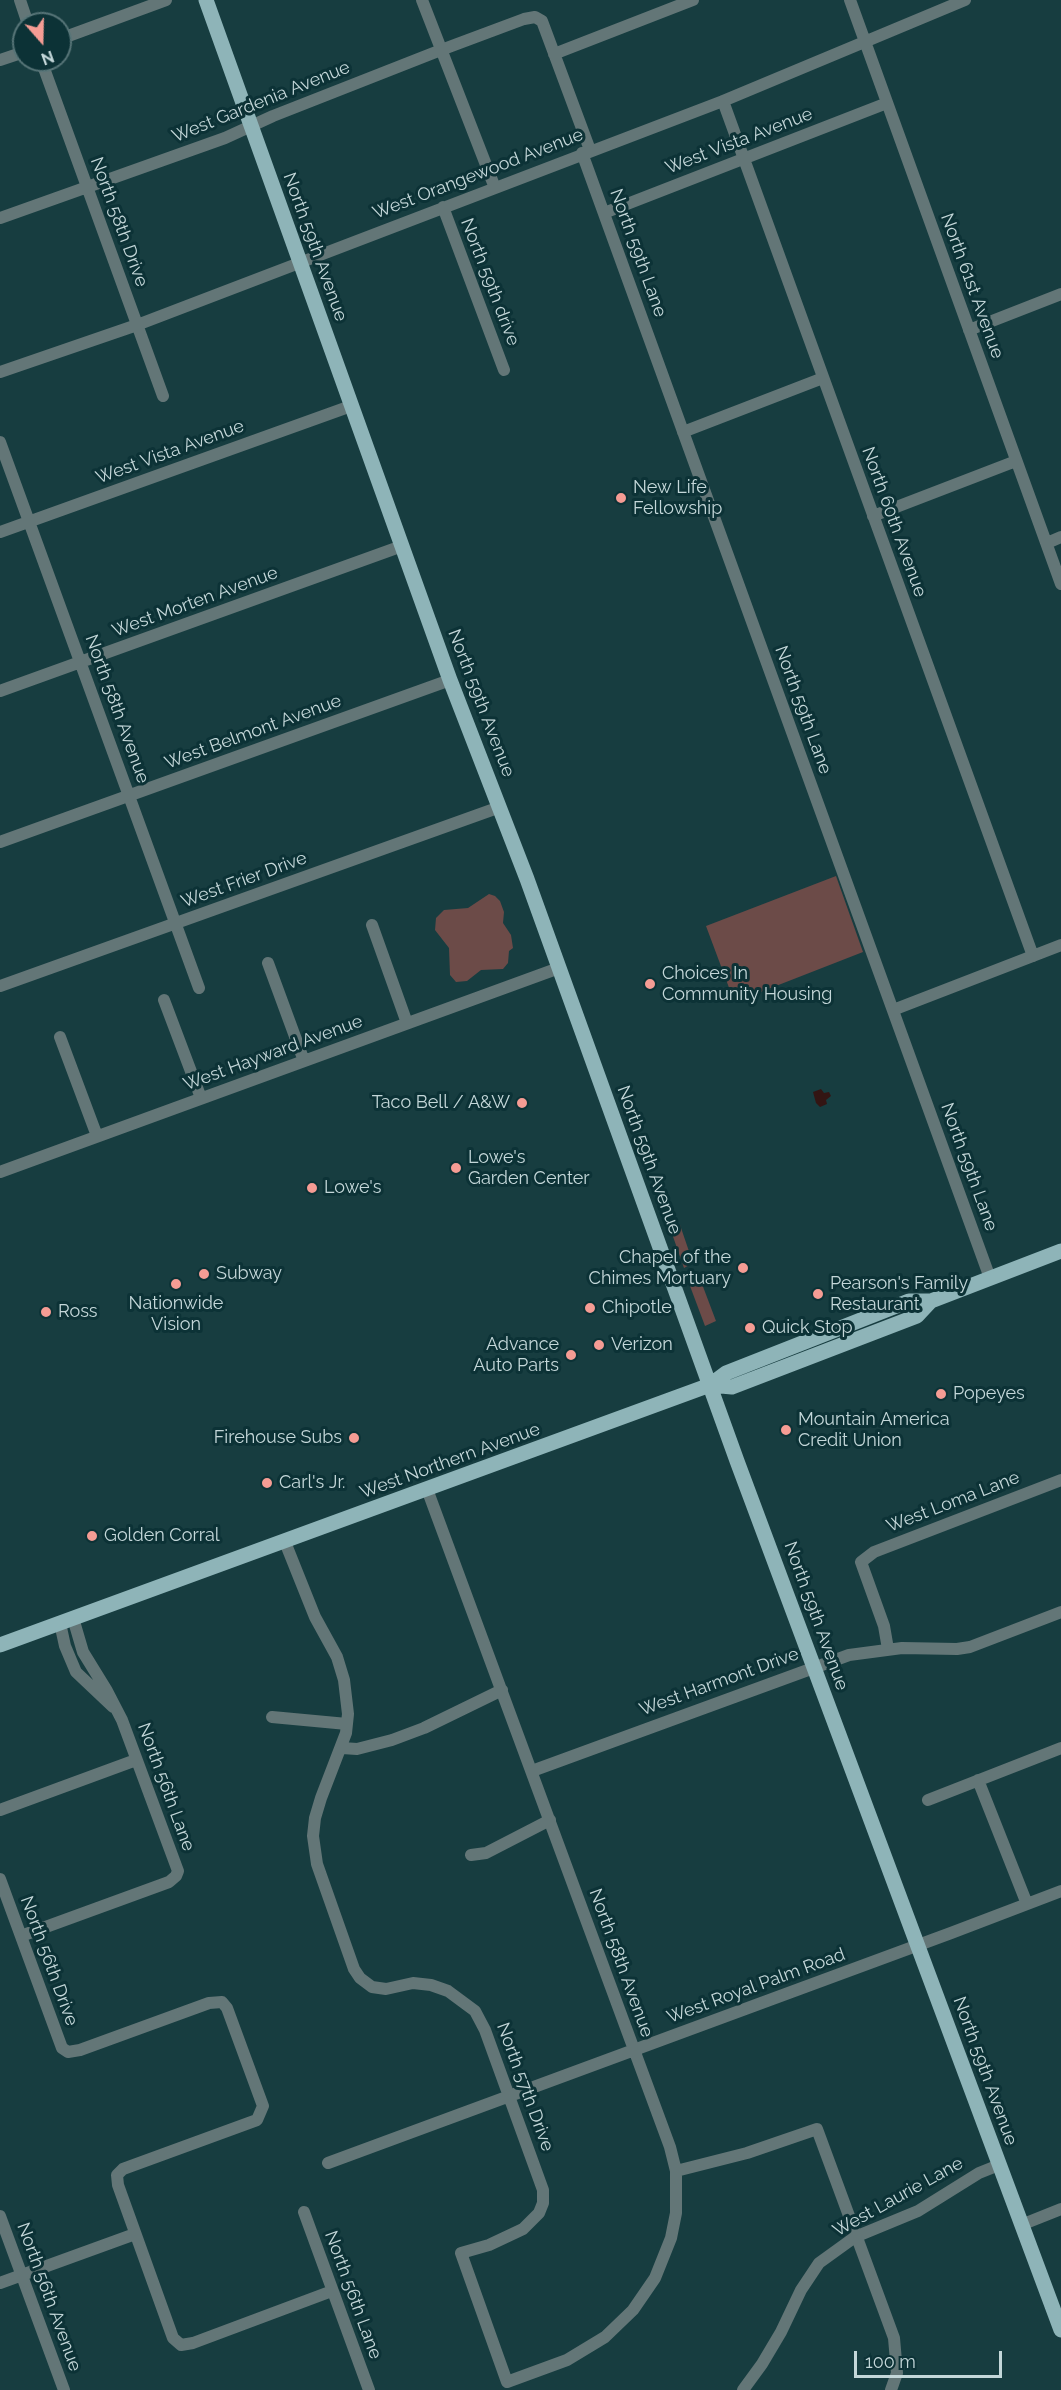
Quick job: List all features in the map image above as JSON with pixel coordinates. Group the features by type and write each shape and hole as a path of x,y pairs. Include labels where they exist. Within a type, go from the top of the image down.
{"main road":[{"name":"North 59th Avenue","path":"206,0 450,680 500,807 710,1385 1061,2330"},
{"name":"West Northern Avenue","path":"0,1645 710,1385 726,1373 909,1301 931,1301 1061,1251"}],"street":[{"path":"72,35 166,0"},
{"path":"422,0 495,188"},
{"path":"554,54 693,0"},
{"name":"North 61st Avenue","path":"850,0 1061,584"},
{"name":"West Orangewood Avenue","path":"0,372 137,325 495,188 723,100 965,0"},
{"name":"West Gardenia Avenue","path":"0,218 225,138 441,50 535,17"},
{"name":"North 59th Lane","path":"535,17 542,21 554,54 604,213 990,1278"},
{"name":"North 58th Drive","path":"45,72 163,396"},
{"name":"North 60th Avenue","path":"723,100 1033,956"},
{"name":"West Vista Avenue","path":"604,213 887,103"},
{"name":"North 59th drive","path":"443,207 504,370"},
{"path":"969,330 1061,294"},
{"path":"683,432 823,378"},
{"name":"West Vista Avenue","path":"0,532 351,406"},
{"name":"North 58th Avenue","path":"0,442 199,987"},
{"path":"873,516 1016,461"},
{"path":"1047,543 1061,537"},
{"name":"West Morten Avenue","path":"0,691 402,546"},
{"name":"West Belmont Avenue","path":"0,842 450,680"},
{"name":"West Frier Drive","path":"0,987 500,807"},
{"path":"372,926 407,1023"},
{"path":"893,1010 1061,945"},
{"path":"268,963 303,1060"},
{"name":"West Hayward Avenue","path":"0,1172 559,968"},
{"path":"164,1000 201,1098"},
{"path":"60,1037 97,1136"},
{"name":"West Loma Lane","path":"888,1649 884,1626 861,1562 874,1552 1061,1480"},
{"name":"North 58th Avenue","path":"427,1489 670,2146 676,2171 676,2213 671,2238 655,2278 639,2302 619,2325 567,2360 507,2382 461,2253"},
{"name":"North 57th Drive","path":"285,1542 315,1617 337,1658 347,1703 347,1724 342,1748 321,1798 313,1836 317,1864 354,1969 360,1978 372,1987 386,1989 413,1983 448,1990 464,2001 481,2020 543,2190 543,2203 538,2213 523,2229 489,2245 461,2253"},
{"name":"West Harmont Drive","path":"532,1770 849,1655 888,1649 970,1647 1061,1612"},
{"name":"North 56th Lane","path":"21,1936 169,1882 178,1871 117,1710 76,1672 65,1646 67,1621"},
{"path":"342,1748 357,1749 375,1746 424,1728 502,1690"},
{"path":"272,1717 347,1724"},
{"path":"928,1800 1061,1748"},
{"path":"0,1810 136,1760"},
{"path":"978,1780 1027,1904"},
{"path":"471,1855 486,1853 550,1820"},
{"name":"North 56th Drive","path":"0,1879 62,2048 68,2052 80,2050 209,2003 222,2002 227,2008 263,2106 262,2114 258,2120 123,2169 117,2175 118,2185 135,2234"},
{"name":"West Royal Palm Road","path":"328,2163 918,1946 1061,1891"},
{"path":"676,2171 728,2159 817,2129 894,2338 897,2373 891,2390"},
{"name":"West Laurie Lane","path":"743,2390 762,2364 781,2332 801,2290 819,2263 855,2237 918,2211 979,2173 999,2165"},
{"path":"1021,2225 1061,2209"},
{"name":"North 56th Lane","path":"304,2212 369,2390"},
{"name":"North 56th Avenue","path":"0,2216 64,2390"},
{"path":"0,2283 135,2234 173,2338 181,2345 193,2343 332,2291"}],"shaded area":[{"path":"836,876 863,952 740,1000 736,992 731,993 706,926"},
{"path":"489,894 500,901 504,912 503,923 511,935 513,948 509,951 508,963 503,969 481,970 467,981 456,982 450,975 449,948 435,930 436,918 444,910 468,908"},
{"path":"821,1089 824,1093 829,1092 831,1096 826,1100 827,1104 820,1107 816,1103 813,1092"},
{"path":"680,1225 693,1263 684,1268 670,1228"},
{"path":"702,1284 716,1321 705,1326 690,1286"}],"place":[{"name":"New Life Fellowship","path":"621,498"},
{"name":"Choices In Community Housing","path":"650,984"},
{"name":"Taco Bell / A&W","path":"522,1103"},
{"name":"Lowe's Garden Center","path":"456,1168"},
{"name":"Lowe's","path":"312,1188"},
{"name":"Chapel of the Chimes Mortuary","path":"743,1268"},
{"name":"Subway","path":"204,1274"},
{"name":"Nationwide Vision","path":"176,1284"},
{"name":"Pearson's Family Restaurant","path":"818,1294"},
{"name":"Chipotle","path":"590,1308"},
{"name":"Ross","path":"46,1312"},
{"name":"Quick Stop","path":"750,1328"},
{"name":"Verizon","path":"599,1345"},
{"name":"Advance Auto Parts","path":"571,1355"},
{"name":"Popeyes","path":"941,1394"},
{"name":"Mountain America Credit Union","path":"786,1430"},
{"name":"Firehouse Subs","path":"354,1438"},
{"name":"Carl's Jr.","path":"267,1483"},
{"name":"Golden Corral","path":"92,1536"}]}
